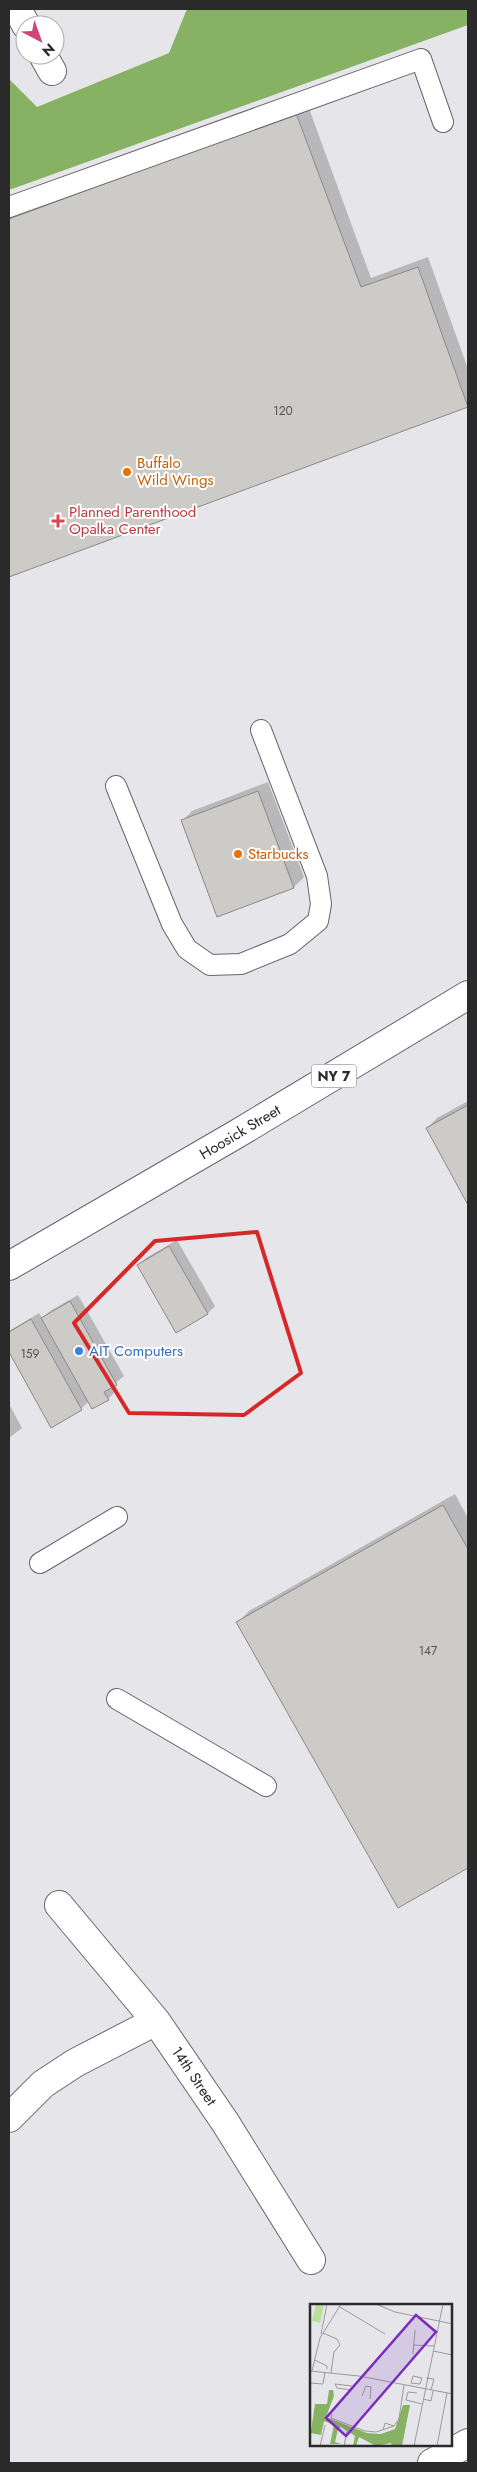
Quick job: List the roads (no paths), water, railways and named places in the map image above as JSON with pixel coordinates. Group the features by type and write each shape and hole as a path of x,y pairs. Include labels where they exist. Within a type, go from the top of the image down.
{"main road":[{"name":"Hoosick Street","path":"9,1266 243,1130 468,995"},
{"name":"14th Street","path":"59,1905 156,2021 225,2122 311,2260"},
{"path":"9,2118 43,2084 75,2063 156,2021"}],"lane":[{"path":"9,207 421,60 443,122"},
{"path":"116,786 172,924 187,949 210,965 241,964 290,944 318,921 322,904 317,876 261,730"},
{"path":"40,1563 117,1517"},
{"path":"117,1698 266,1786"}],"place":[{"name":"Buffalo Wild Wings","path":"127,472"},
{"name":"Planned Parenthood Opalka Center","path":"58,521"},
{"name":"Starbucks","path":"238,854"},
{"name":"AIT Computers","path":"79,1351"}]}
